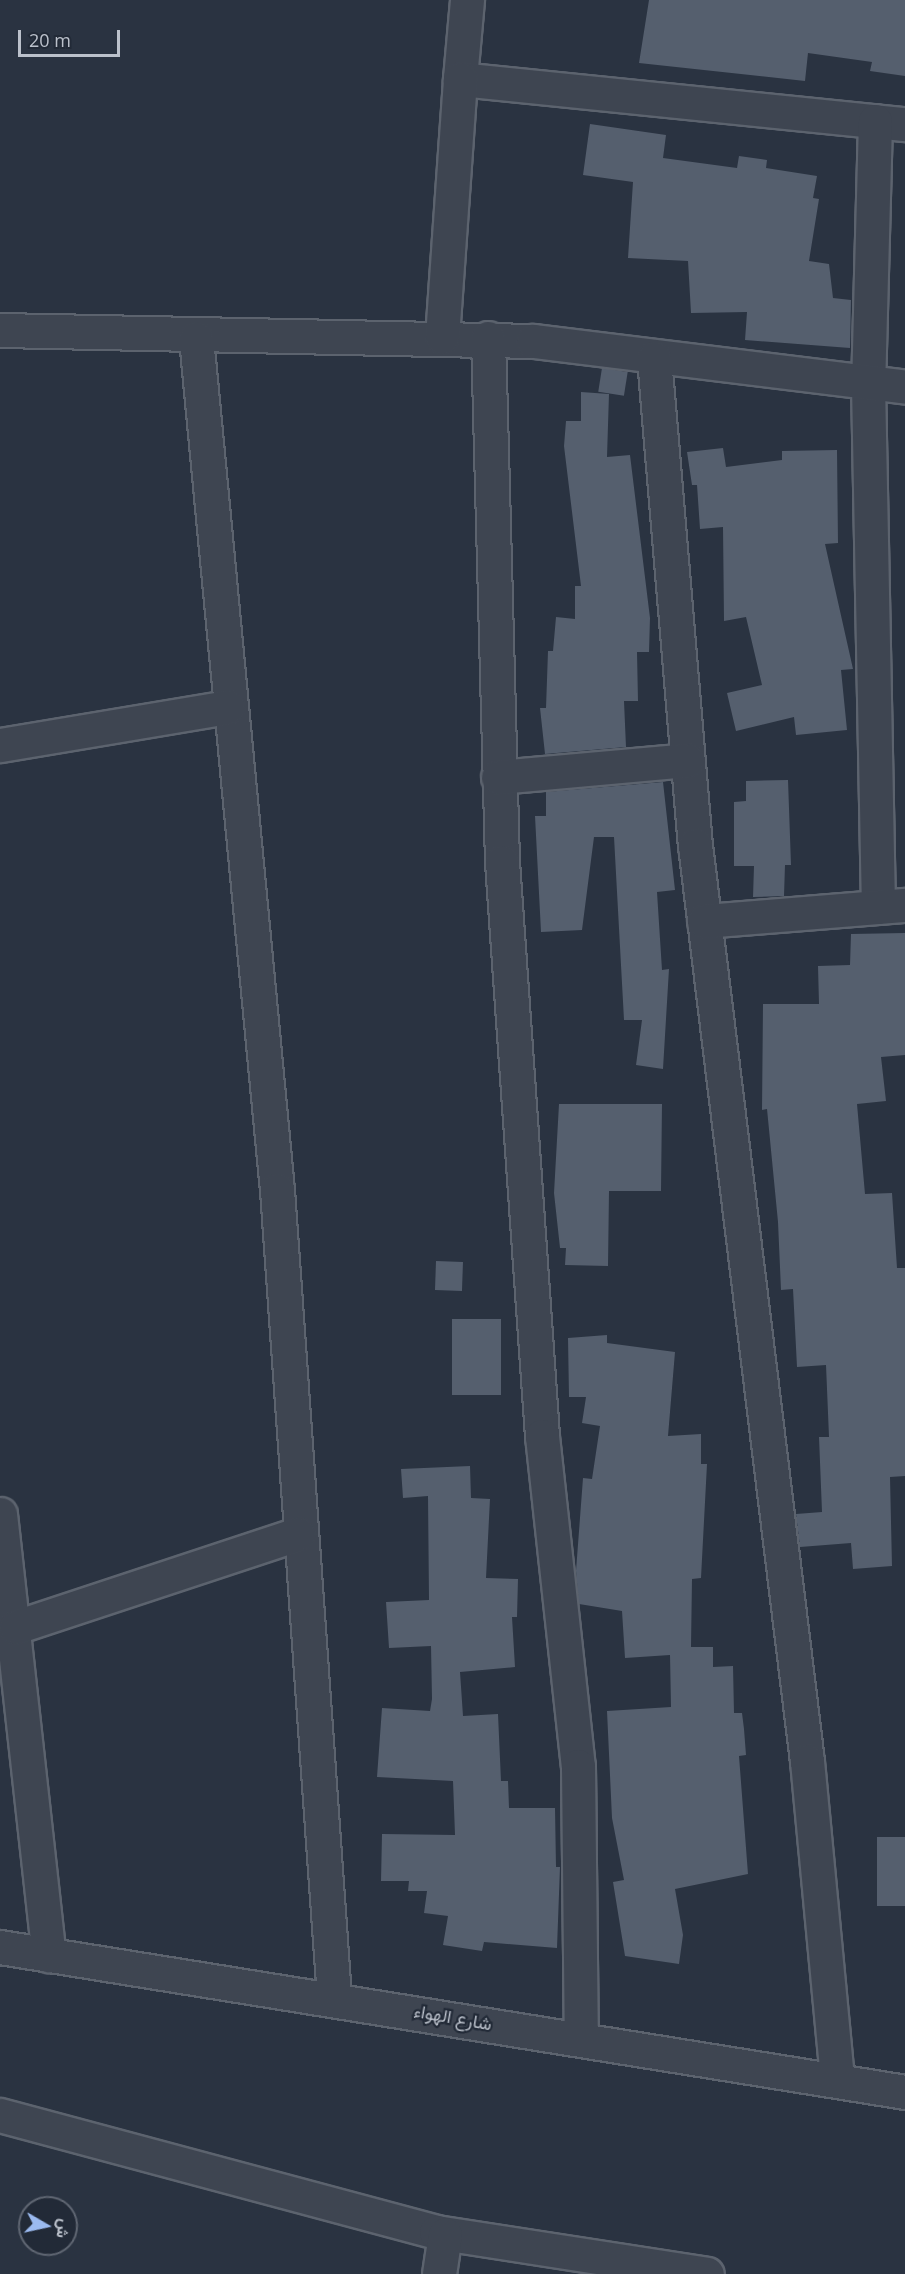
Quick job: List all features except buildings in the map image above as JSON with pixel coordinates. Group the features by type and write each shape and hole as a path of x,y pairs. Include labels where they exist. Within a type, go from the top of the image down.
{"street":[{"path":"442,337 467,0"},
{"path":"460,79 890,122 868,383 892,906 704,921"},
{"path":"0,330 196,338 488,338 905,387"},
{"path":"196,338 228,707 277,1190 298,1534 334,1997"},
{"path":"488,338 498,777 542,1436 578,1766 581,2039"},
{"path":"654,358 687,760 704,921 806,1749 837,2080"},
{"path":"0,745 228,707"},
{"path":"498,777 687,760"},
{"path":"0,1514 16,1628 49,1955"},
{"path":"16,1628 298,1534"},
{"name":"شارع الهواء","path":"0,1947 334,1997 905,2092"},
{"path":"0,2115 445,2234 707,2274"},
{"path":"439,2274 445,2234"}]}
